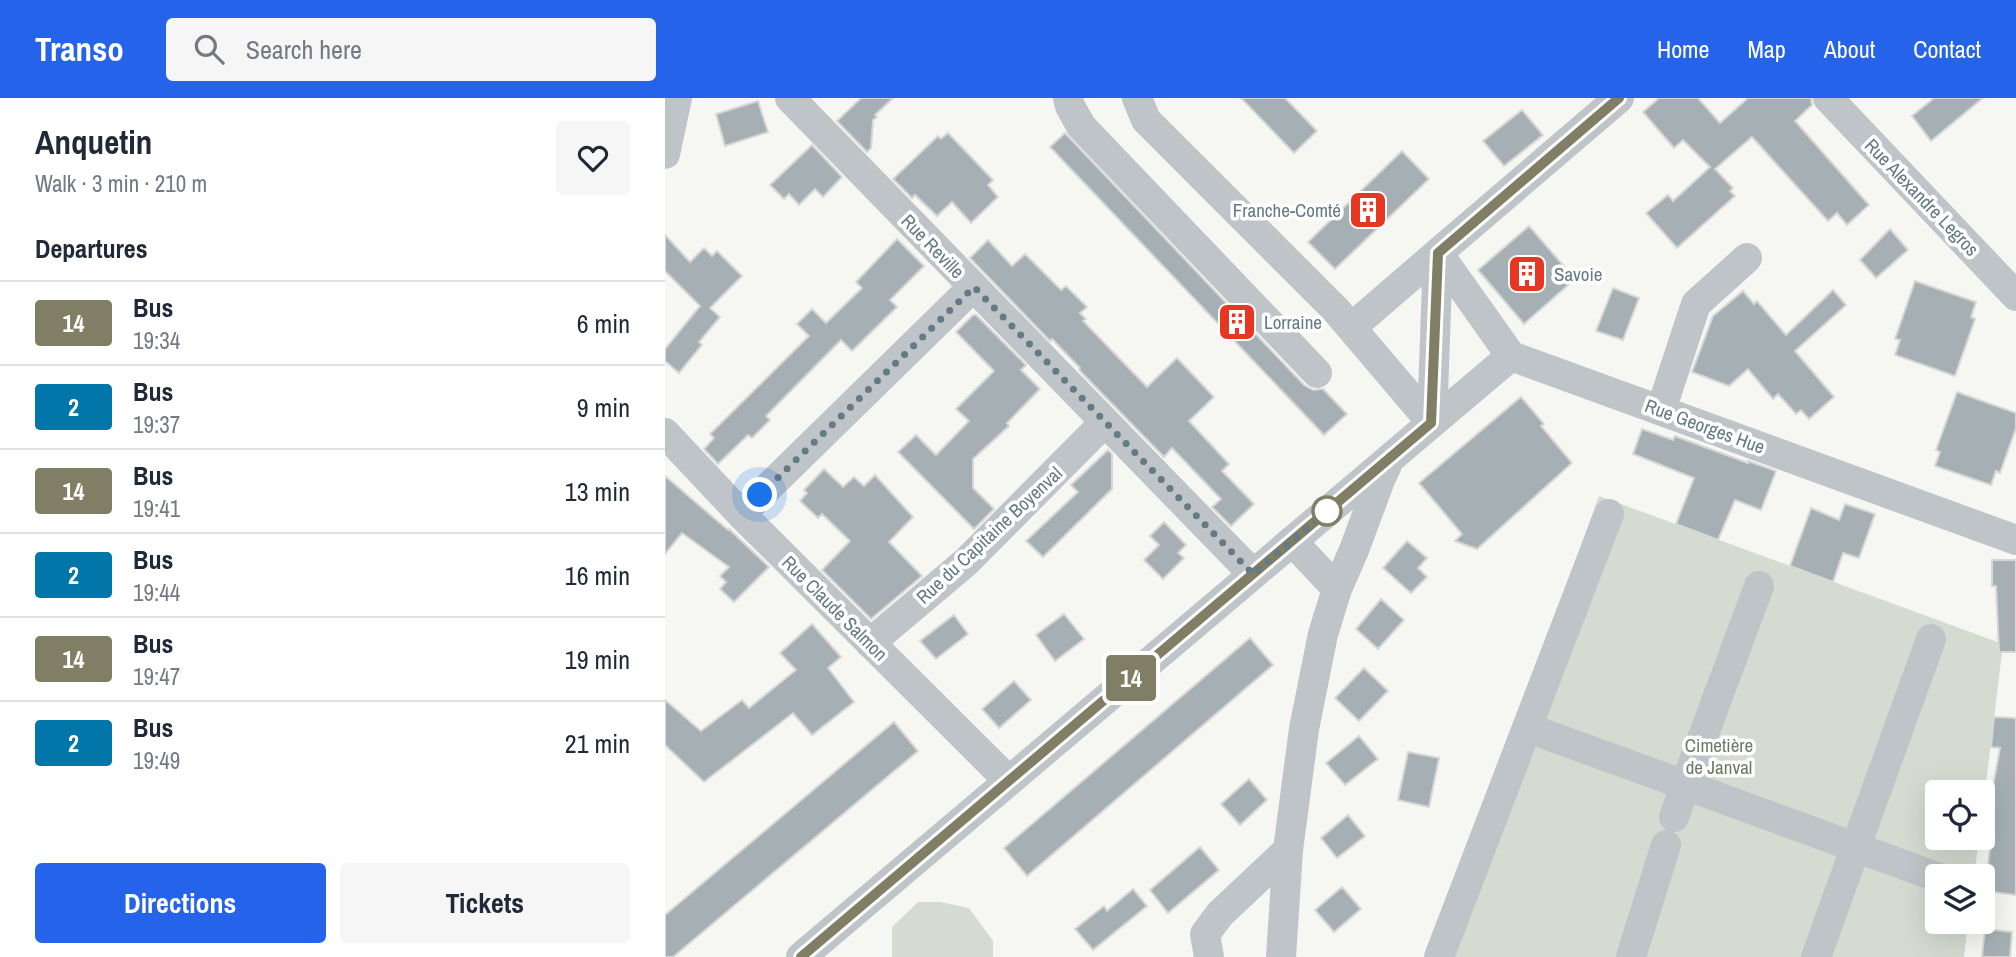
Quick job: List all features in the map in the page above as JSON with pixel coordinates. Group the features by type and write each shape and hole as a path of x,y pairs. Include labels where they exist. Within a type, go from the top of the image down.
{"street":[{"path":"665,154 677,98"},
{"name":"Rue Reville","path":"790,98 1253,574"},
{"path":"1068,98 1081,126 1317,373"},
{"path":"1137,98 1146,120 1352,327 1431,423"},
{"path":"1352,327 1619,98"},
{"name":"Rue Alexandre Legros","path":"1828,98 2016,296"},
{"path":"801,957 1511,356 1438,253"},
{"path":"1431,423 1438,253"},
{"path":"1661,410 1696,304 1747,258"},
{"path":"741,514 974,287"},
{"name":"Rue Georges Hue","path":"1511,356 2016,540"},
{"name":"Rue du Capitaine Boyenval","path":"870,643 966,562 1104,423"},
{"name":"Rue Claude Salmon","path":"665,433 741,514 1009,781"},
{"path":"1281,957 1288,850 1304,729 1323,634 1337,589 1380,480 1393,456"},
{"path":"1439,957 1609,514"},
{"path":"1292,541 1337,589"},
{"path":"1631,957 1685,785 1759,586"},
{"path":"1816,957 1931,639"},
{"path":"1528,727 1925,873"},
{"path":"1209,957 1205,934 1220,914 1288,850"}],"green space":[{"name":"Cimetière de Janval","path":"1599,496 2003,644 1987,780 1925,780 1925,850 1977,850 1976,864 1925,864 1925,934 1967,934 1964,957 1431,957"},
{"path":"918,902 940,902 969,908 993,941 993,957 892,957 892,927"}],"building":[{"path":"861,98 893,98 875,115 877,117 873,120 871,148 867,152 837,121"},
{"path":"1241,98 1285,98 1317,131 1294,153"},
{"path":"1659,98 1698,98 1720,123 1748,98 1811,98 1812,105 1795,121 1869,205 1847,225 1837,213 1828,221 1752,137 1715,169 1733,188 1730,191 1735,196 1677,248 1646,213 1668,195 1673,201 1710,167 1683,140 1674,148 1643,112"},
{"path":"1934,98 1983,98 1931,141 1912,116"},
{"path":"758,101 768,132 725,146 716,114"},
{"path":"1522,110 1543,135 1504,166 1483,141"},
{"path":"948,133 993,180 988,185 998,197 971,223 952,202 937,216 915,195 912,198 893,179 938,136 941,139"},
{"name":"Lorraine","path":"1065,133 1304,385 1313,390 1323,389 1347,414 1324,435 1050,147"},
{"path":"812,145 842,177 823,197 815,189 799,205 789,194 784,199 770,185"},
{"name":"Franche-Comté","path":"1402,151 1429,179 1335,269 1308,242"},
{"name":"Savoie","path":"1529,226 1575,279 1524,324 1478,270"},
{"path":"1890,229 1908,250 1876,278 1860,260"},
{"path":"665,235 690,262 704,248 712,256 717,251 742,276 710,308 720,317 699,342 702,345 679,373 665,361 665,349 700,306 665,271"},
{"path":"897,239 924,266 890,300 897,307 852,351 841,340 766,416 770,420 752,438 748,435 718,464 704,449 714,438 710,434 809,336 797,324 812,309 826,323 862,288 856,282"},
{"path":"988,240 1012,266 1025,254 1061,290 1066,286 1087,307 1080,313 1086,319 1083,321 1147,387 1177,358 1214,397 1189,421 1229,464 1222,471 1254,504 1231,526 1212,507 1221,499 1172,448 1164,457 1052,339 1050,341 970,258"},
{"path":"1915,281 1976,302 1971,317 1975,319 1955,376 1895,355 1900,340 1895,339"},
{"path":"1613,288 1639,298 1623,340 1596,331"},
{"path":"1833,290 1846,305 1795,351 1834,397 1809,419 1801,410 1796,414 1778,394 1773,399 1748,369 1729,386 1692,372 1713,316 1743,291 1754,304 1757,301 1786,335"},
{"path":"973,315 1026,365 1021,370 1040,389 1007,423 1009,426 973,459 973,488 994,509 974,529 898,452 916,435 936,455 969,421 956,409 994,371 956,332"},
{"path":"1957,392 2016,413 2016,428 2000,473 1996,471 1991,485 1935,466 1940,452 1936,450"},
{"path":"1521,397 1572,463 1477,549 1455,541 1462,534 1419,483"},
{"path":"1642,429 1673,440 1675,436 1776,471 1761,510 1735,500 1718,540 1676,524 1694,478 1633,454"},
{"path":"1108,450 1112,454 1112,489 1043,557 1026,541 1078,492 1071,485"},
{"path":"824,469 843,487 854,477 864,486 875,475 913,517 889,542 922,576 871,619 822,570 850,541 822,514 818,518 800,501 807,493 804,490"},
{"path":"665,476 729,529 769,567 734,602 720,589 726,582 720,576 729,567 682,533 665,554"},
{"path":"1845,504 1875,514 1859,558 1843,553 1833,582 1790,566 1811,508 1839,520"},
{"path":"1164,522 1186,545 1178,553 1184,558 1163,579 1144,560 1159,545 1150,536"},
{"path":"1407,541 1427,558 1418,568 1427,577 1411,593 1383,568"},
{"path":"1992,560 2016,560 2016,652 1999,652"},
{"path":"1381,599 1404,620 1378,649 1356,629"},
{"path":"1064,614 1084,639 1055,661 1036,635"},
{"path":"954,615 968,634 936,659 920,641"},
{"path":"812,624 841,657 828,668 854,702 812,735 793,713 704,782 665,745 665,700 701,731 742,700 749,708 796,670 780,653"},
{"path":"1250,638 1273,665 1027,876 1004,848"},
{"path":"1364,668 1388,691 1359,721 1335,698"},
{"path":"1014,681 1031,700 999,728 982,709"},
{"path":"1994,717 2016,718 2016,895 1995,892 1995,864 1988,864 1990,850 1995,850 1994,780 2000,748 1991,747"},
{"path":"894,722 918,751 673,957 665,957 665,915"},
{"path":"1359,736 1378,759 1345,785 1326,763"},
{"path":"1408,752 1439,758 1429,807 1398,800"},
{"path":"1249,779 1267,800 1240,825 1221,804"},
{"path":"1348,815 1365,836 1337,858 1321,838"},
{"path":"1200,847 1219,870 1168,913 1150,890"},
{"path":"1342,887 1361,909 1334,932 1315,910"},
{"path":"1133,889 1147,906 1093,950 1075,929 1104,906 1107,911"},
{"path":"1995,930 2012,932 2010,957 1982,957 1984,934 1995,934"}],"bus line":[{"name":"14","path":"801,957 1431,423 1438,253 1619,98"}],"place":[{"name":"Franche-Comté","path":"1368,210"},
{"name":"Savoie","path":"1527,274"},
{"name":"Lorraine","path":"1237,322"}],"route":[{"path":"760,495 974,287 1253,574 1327,511"}]}
